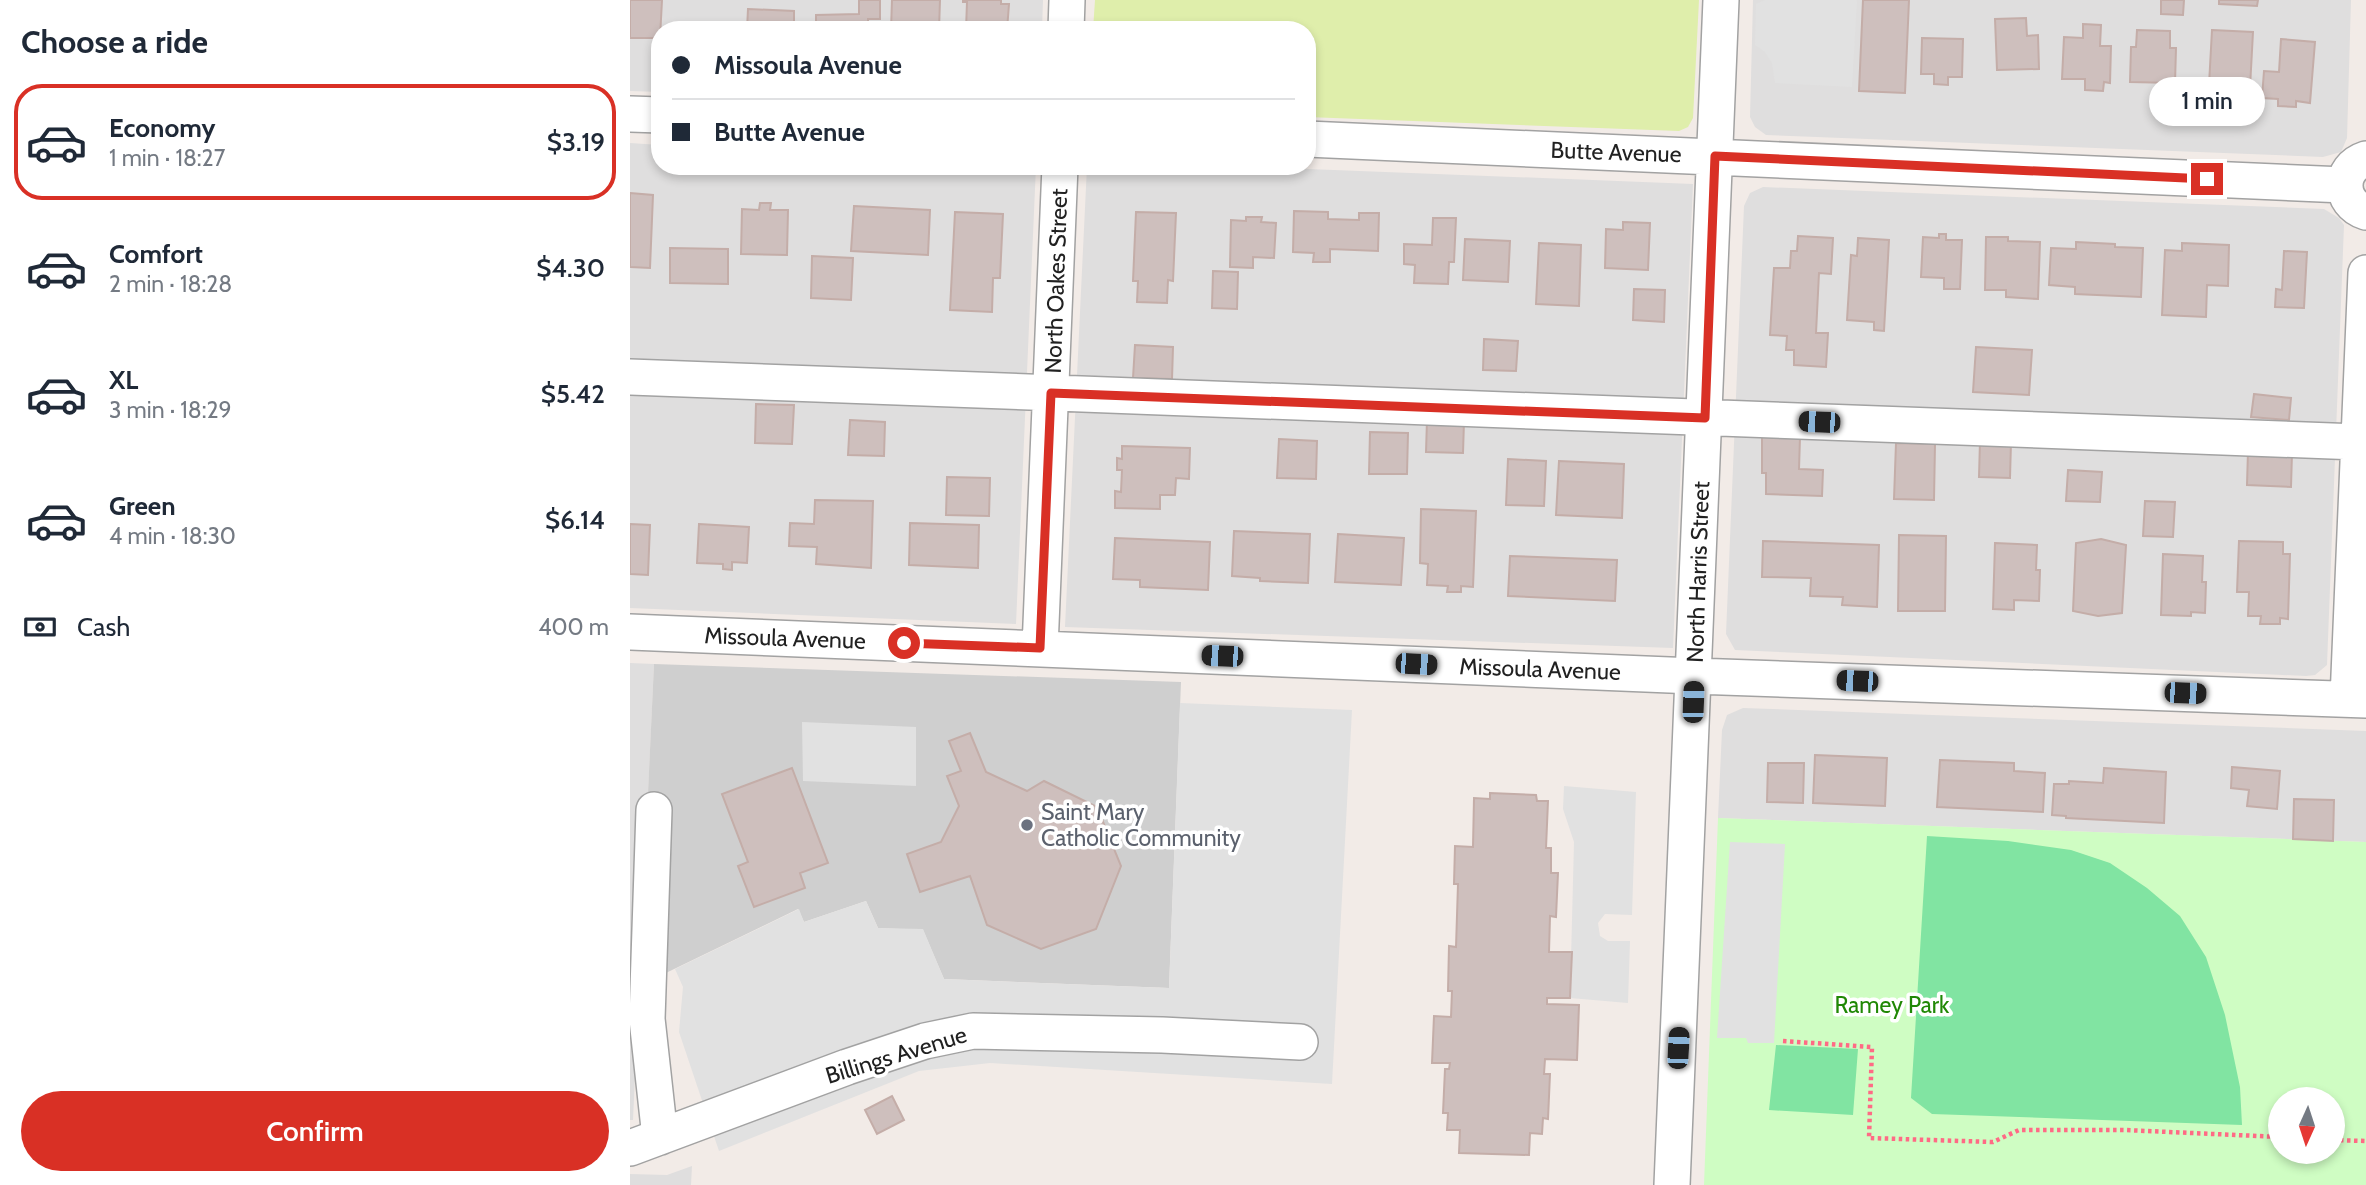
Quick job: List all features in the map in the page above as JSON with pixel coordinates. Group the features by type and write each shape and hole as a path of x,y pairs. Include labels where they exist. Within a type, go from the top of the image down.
{"street":[{"path":"1066,21 1067,0"},
{"name":"North Harris Street","path":"1672,1185 1721,0"},
{"path":"630,114 651,115"},
{"name":"Butte Avenue","path":"1316,139 1715,156 2355,172"},
{"path":"2355,172 2346,196 2352,204 2366,212"},
{"name":"North Oakes Street","path":"1040,648 1060,175"},
{"path":"2357,699 2358,442 2366,273"},
{"path":"630,377 2358,442"},
{"name":"Missoula Avenue","path":"630,632 1694,676 2357,699"},
{"path":"645,1143 647,1019 641,888 654,810"},
{"name":"Billings Avenue","path":"645,1143 847,1067 925,1041 973,1031 1162,1035 1300,1042"}],"path":[{"path":"1783,1041 1872,1047 1869,1138 1993,1142 2018,1130 2125,1130 2268,1136"},
{"path":"2345,1140 2366,1141"}],"shaded area":[{"path":"630,0 1043,0 1042,21 651,21 651,92 630,91"},
{"path":"1753,0 2351,0 2347,138 2341,152 2323,157 1766,135 1755,127 1750,117"},
{"path":"1765,0 1857,0 1852,87 1775,83 1772,63 1765,52 1755,45 1756,4"},
{"path":"630,143 651,144 651,175 1036,175 1016,624 630,608"},
{"path":"1316,169 1693,184 1673,648 1065,627 1087,175 1316,175"},
{"path":"1763,187 2324,209 2339,218 2344,225 2327,665 2315,675 2306,676 1735,650 1726,634 1744,206 1750,193"},
{"path":"630,663 654,664 633,1120 630,1120"},
{"path":"654,664 1181,682 1169,988 944,979 923,930 878,928 866,901 804,922 798,909 639,986"},
{"path":"1180,703 1352,710 1332,1084 990,1063 919,1071 719,1151 679,1032 683,987 675,969 799,909 804,922 866,901 878,928 923,929 944,979 1169,988"},
{"path":"1743,708 2366,731 2366,842 1718,818 1722,730 1727,715"},
{"path":"802,722 916,727 916,786 803,781"},
{"path":"1564,786 1636,792 1632,915 1605,914 1598,923 1600,936 1608,941 1630,941 1628,1003 1570,998 1574,842 1563,809"},
{"path":"1730,842 1785,844 1774,1043 1748,1043 1746,1038 1717,1038"},
{"path":"692,1166 691,1185 630,1185 630,1174 667,1175"}],"green space":[{"path":"1095,0 1699,0 1693,118 1688,127 1679,131 1316,117 1316,21 1094,21"},
{"name":"Ramey Park","path":"1718,818 2366,842 2366,1185 1704,1185"},
{"path":"1927,836 2008,841 2071,850 2110,863 2147,888 2180,916 2206,957 2225,1015 2240,1087 2242,1125 1932,1114 1911,1098"},
{"path":"1776,1045 1858,1049 1853,1115 1769,1110"}],"building":[{"path":"630,0 662,0 661,21 651,21 651,38 630,38"},
{"path":"859,0 880,0 880,19 816,21 816,15 859,14"},
{"path":"892,0 940,0 939,21 891,21"},
{"path":"1001,0 1001,4 1009,4 1008,21 966,21 967,2 963,2"},
{"path":"1863,0 1909,0 1905,93 1859,91"},
{"path":"2161,0 2184,0 2183,15 2161,14"},
{"path":"2219,0 2258,0 2257,6 2219,4"},
{"path":"748,9 794,11 794,21 747,21"},
{"path":"2026,18 2027,36 2038,35 2039,69 1997,70 1995,19"},
{"path":"2083,24 2101,25 2100,46 2111,46 2110,83 2104,82 2103,91 2085,90 2085,79 2062,79 2064,37 2083,38"},
{"path":"2137,30 2170,31 2170,48 2176,48 2175,83 2130,82 2131,47 2136,47"},
{"path":"2212,30 2253,32 2249,106 2208,103"},
{"path":"1922,38 1963,39 1962,77 1948,77 1948,85 1934,84 1934,74 1921,74"},
{"path":"2281,39 2315,42 2310,103 2296,101 2296,107 2278,106 2278,99 2262,98 2264,71 2279,72"},
{"path":"630,193 653,195 650,268 630,267"},
{"path":"760,203 771,203 770,210 788,210 787,255 741,254 742,209 759,210"},
{"path":"854,206 930,210 928,255 851,251"},
{"path":"1294,211 1328,212 1328,219 1359,220 1359,213 1379,213 1378,251 1330,249 1330,262 1313,262 1314,253 1293,252"},
{"path":"955,212 1003,214 1000,278 993,278 992,312 950,310"},
{"path":"1136,212 1176,213 1173,281 1168,280 1167,303 1137,302 1138,281 1133,281"},
{"path":"1246,217 1262,217 1261,222 1276,223 1274,258 1253,257 1253,268 1230,267 1231,220 1246,221"},
{"path":"1433,218 1456,218 1454,262 1449,262 1448,284 1414,283 1415,265 1404,264 1404,244 1432,245"},
{"path":"1623,222 1650,223 1648,270 1605,268 1606,229 1623,230"},
{"path":"1939,234 1946,234 1946,240 1962,240 1960,289 1944,289 1944,278 1921,277 1923,237 1939,238"},
{"path":"1798,236 1833,238 1831,274 1819,273 1816,333 1828,333 1826,367 1794,365 1794,350 1786,350 1787,336 1770,335 1774,268 1790,268 1791,251 1797,251"},
{"path":"1986,237 2040,242 2038,299 2006,297 2006,290 1985,290"},
{"path":"1858,238 1889,240 1884,331 1874,330 1874,322 1847,320 1851,255 1857,256"},
{"path":"1465,239 1510,241 1508,282 1463,280"},
{"path":"2076,242 2143,248 2141,297 2075,294 2075,287 2049,285 2051,248 2076,249"},
{"path":"1539,243 1581,245 1579,306 1536,304"},
{"path":"2182,243 2229,245 2228,286 2207,285 2206,317 2162,315 2165,250 2182,251"},
{"path":"670,248 728,249 728,284 670,283"},
{"path":"2284,251 2307,252 2304,308 2275,307 2276,289 2282,290"},
{"path":"812,256 853,258 851,300 811,298"},
{"path":"1213,271 1238,272 1237,309 1212,308"},
{"path":"1634,289 1665,290 1664,322 1633,320"},
{"path":"1484,339 1518,341 1516,371 1483,370"},
{"path":"1135,345 1173,347 1172,379 1133,378"},
{"path":"1976,347 2032,350 2029,395 1973,392"},
{"path":"2254,394 2291,398 2289,420 2251,417"},
{"path":"756,404 794,405 792,444 755,443"},
{"path":"850,420 885,422 884,456 848,455"},
{"path":"1427,420 1464,421 1463,453 1426,452"},
{"path":"1370,432 1408,433 1407,474 1369,474"},
{"path":"1762,436 1800,437 1799,469 1823,470 1822,496 1766,494 1766,473 1762,473"},
{"path":"1279,439 1317,441 1316,479 1277,478"},
{"path":"1980,441 2011,442 2010,478 1979,477"},
{"path":"1896,443 1935,444 1934,500 1894,499"},
{"path":"1122,446 1190,448 1189,479 1176,478 1175,495 1160,495 1160,509 1115,508 1115,491 1121,492 1122,470 1117,470 1117,458 1122,459"},
{"path":"2248,451 2292,453 2291,487 2247,485"},
{"path":"1508,459 1546,461 1544,506 1506,505"},
{"path":"1559,461 1624,464 1622,518 1556,515"},
{"path":"2068,470 2102,472 2100,502 2066,501"},
{"path":"947,477 990,478 989,516 946,515"},
{"path":"815,500 873,501 871,568 816,564 817,547 789,546 790,523 814,524"},
{"path":"2145,501 2175,502 2173,537 2143,536"},
{"path":"1421,509 1476,511 1473,587 1461,586 1461,592 1447,592 1448,586 1427,585 1428,564 1420,563"},
{"path":"910,523 979,525 978,568 909,565"},
{"path":"630,524 650,525 648,575 630,574"},
{"path":"699,524 749,527 747,563 732,562 732,570 723,569 723,564 697,563"},
{"path":"1234,531 1310,534 1308,583 1260,581 1260,578 1232,576"},
{"path":"1338,534 1404,538 1401,585 1335,582"},
{"path":"1899,535 1946,536 1945,611 1898,611"},
{"path":"1115,538 1210,542 1208,590 1140,587 1140,580 1113,579"},
{"path":"2101,539 2126,545 2122,613 2098,616 2073,611 2076,543"},
{"path":"1763,541 1879,545 1877,607 1842,605 1843,597 1810,596 1811,578 1762,577"},
{"path":"2239,541 2283,542 2283,554 2290,554 2288,619 2280,618 2280,624 2260,624 2261,616 2248,616 2249,592 2237,592"},
{"path":"1995,543 2037,545 2036,570 2040,570 2039,601 2014,600 2014,610 1993,609"},
{"path":"2163,554 2203,556 2205,613 2191,612 2191,616 2161,615"},
{"path":"1510,556 1617,560 1615,601 1508,596"},
{"name":"Saint Mary Catholic Community","path":"970,733 986,772 1027,791 1044,781 1097,807 1121,866 1096,929 1041,949 987,925 970,876 920,892 907,854 941,842 959,806 947,776 961,771 949,741"},
{"path":"1815,755 1887,758 1885,806 1813,803"},
{"path":"1940,760 2014,763 2014,771 2045,773 2043,812 1937,807"},
{"path":"1768,763 1804,763 1803,803 1767,802"},
{"path":"2232,767 2280,771 2277,809 2247,806 2249,790 2231,788"},
{"path":"792,768 828,863 800,873 805,888 754,907 738,866 748,862 722,794"},
{"path":"2104,768 2166,772 2164,823 2052,815 2054,784 2069,784 2069,781 2103,783"},
{"path":"1490,793 1536,795 1537,801 1548,801 1546,848 1551,848 1551,873 1558,873 1556,917 1550,916 1549,952 1572,952 1570,998 1547,998 1547,1004 1579,1005 1577,1060 1545,1059 1544,1074 1550,1074 1548,1119 1543,1118 1542,1134 1530,1133 1529,1155 1459,1153 1460,1130 1447,1130 1448,1113 1443,1113 1445,1069 1449,1069 1450,1063 1432,1063 1434,1016 1451,1017 1452,991 1448,991 1449,946 1456,947 1458,884 1454,884 1455,846 1473,847 1474,798 1490,799"},
{"path":"2294,799 2334,800 2333,841 2293,839"},
{"path":"892,1096 904,1120 877,1134 865,1110"}],"place":[{"name":"Saint Mary Catholic Community","path":"1027,825"}],"route":[{"path":"904,643 1040,648 1051,393 1705,418 1715,156 2207,179"}]}
